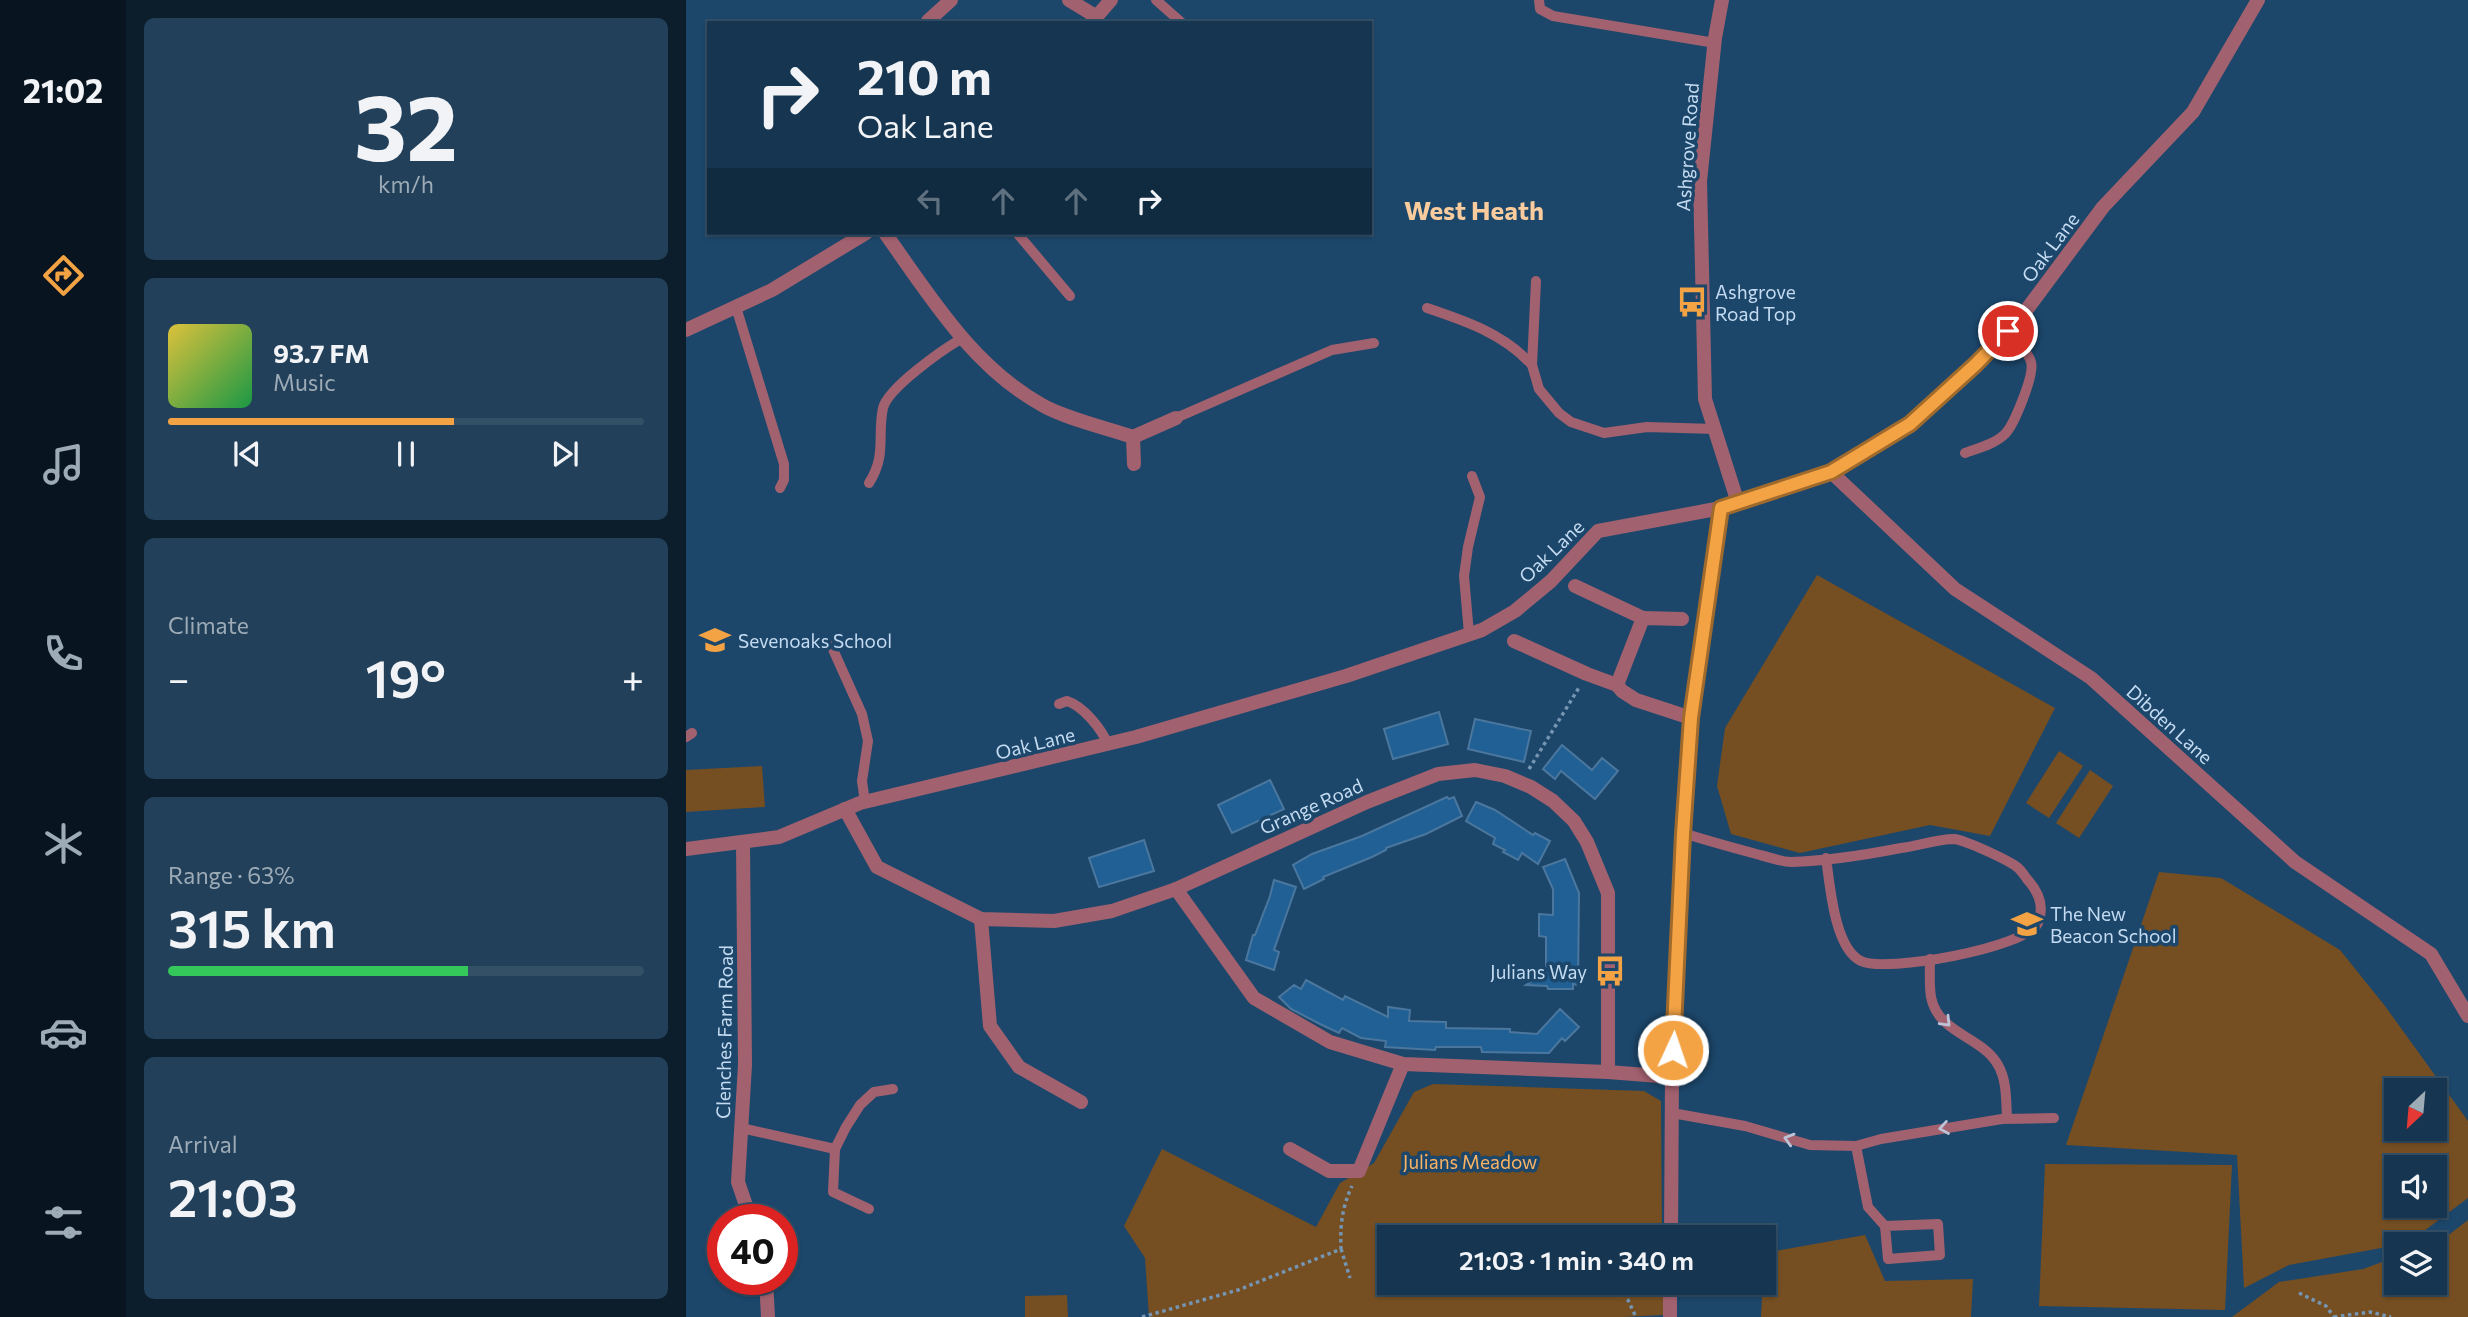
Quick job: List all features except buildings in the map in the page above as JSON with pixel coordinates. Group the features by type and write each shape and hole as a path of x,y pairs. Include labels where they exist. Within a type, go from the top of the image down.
{"street":[{"path":"929,21 951,0"},
{"path":"1069,0 1094,20 1111,0"},
{"name":"Ashgrove Road","path":"1722,0 1700,181 1705,399 1738,503"},
{"name":"Oak Lane","path":"686,849 779,837 866,802 1108,745 1346,676 1482,630 1524,603 1551,581 1598,531 1721,508 1831,472 1910,424 2008,331 2103,207 2193,112 2258,0"},
{"path":"686,330 772,290 863,235"},
{"path":"886,235 961,339 1014,389 1044,407 1133,437 1176,418"},
{"path":"1133,437 1134,464"},
{"name":"Dibden Lane","path":"1831,472 1955,589 2091,678 2295,862 2431,954 2468,1016"},
{"path":"1671,1225 1672,1077 1691,718 1721,508"},
{"path":"1575,586 1643,618 1682,619"},
{"path":"1618,685 1643,618"},
{"path":"1514,641 1618,685 1636,700 1691,718"},
{"name":"Grange Road","path":"845,809 877,867 981,919 1064,920 1112,911 1176,889 1367,802 1438,775 1475,770 1505,776 1553,801 1574,821 1587,842 1608,893 1608,1072"},
{"name":"Clenches Farm Road","path":"743,843 745,1051 738,1182 746,1204"},
{"path":"1176,889 1254,998 1330,1042 1403,1064 1672,1077"},
{"path":"981,919 990,1026 1019,1067 1081,1102"},
{"path":"1290,1149 1329,1171 1359,1171 1403,1064"},
{"path":"767,1295 768,1317"},
{"path":"1670,1295 1670,1317"}],"lane":[{"path":"1156,0 1180,21"},
{"path":"1539,0 1540,9 1553,16 1715,43"},
{"path":"1019,235 1070,296"},
{"path":"1535,281 1532,365 1539,389 1570,422 1604,433 1647,426 1715,429"},
{"path":"736,307 784,464 784,480 780,488"},
{"path":"1427,309 1460,319 1495,335 1522,354 1532,365"},
{"path":"1965,453 2005,434 2029,379 2032,365 2030,359 2008,331"},
{"path":"869,483 881,457 883,413 887,400 936,354 961,339"},
{"path":"1176,418 1332,350 1374,343"},
{"path":"1469,634 1464,576 1480,497 1472,476"},
{"path":"831,645 862,714 869,741 862,780 866,802"},
{"path":"1059,704 1067,701 1076,704 1101,732 1108,745"},
{"path":"1683,834 1787,862 1826,858 1876,853 1955,839 2017,867 2037,890 2040,902 2038,922 2021,938 1952,956 1887,964 1862,961 1852,953 1834,912 1826,858"},
{"path":"1930,959 1931,998 1937,1012 1943,1021 1989,1053 1998,1065 2003,1078 2007,1118"},
{"path":"869,1209 833,1192 835,1149 860,1105 874,1091 893,1090"},
{"path":"1672,1114 1745,1126 1810,1145 1856,1146 2007,1118 2054,1118"},
{"path":"741,1128 835,1149"},
{"path":"1856,1146 1868,1207 1885,1226 1888,1259 1940,1255 1938,1224 1885,1226"}],"path":[{"path":"1520,783 1587,674"},
{"path":"1350,1278 1341,1249 1340,1226 1345,1200 1359,1171"},
{"path":"1142,1317 1238,1290 1341,1249"},
{"path":"2299,1293 2326,1306 2334,1317 2370,1312 2391,1317"},
{"path":"1624,1295 1636,1317"}],"green space":[{"path":"1817,575 2055,708 1990,836 1930,825 1800,853 1731,834 1717,786 1725,728"},
{"path":"2059,751 2083,766 2049,818 2026,803"},
{"path":"762,766 765,807 686,812 686,770"},
{"path":"2090,770 2113,786 2079,838 2056,823"},
{"path":"2159,872 2221,878 2340,950 2437,1078 2384,1078 2384,1141 2447,1141 2447,1092 2468,1121 2468,1198 2447,1214 2447,1155 2384,1155 2384,1218 2441,1218 2423,1232 2384,1232 2384,1247 2289,1265 2244,1288 2237,1155 2066,1145"},
{"name":"Julians Meadow","path":"1433,1084 1644,1091 1661,1101 1662,1225 1377,1225 1377,1295 1663,1295 1663,1315 1149,1317 1145,1258 1124,1226 1162,1149 1316,1227 1340,1183 1374,1163 1414,1092"},
{"path":"2045,1164 2232,1165 2225,1310 2039,1306"},
{"path":"2468,1220 2468,1317 2232,1317 2279,1282 2363,1269 2384,1261 2384,1295 2447,1295 2447,1236"},
{"path":"1865,1235 1885,1281 1973,1279 1971,1317 1761,1317 1762,1295 1776,1295 1776,1251"},
{"path":"1067,1295 1068,1317 1025,1317 1025,1296"}],"place":[{"name":"Ashgrove Road Top","path":"1692,302"},
{"name":"Sevenoaks School","path":"715,640"},
{"name":"The New Beacon School","path":"2027,924"},
{"name":"Julians Way","path":"1610,971"}],"district":[{"name":"West Heath","path":"1474,209"}],"route":[{"path":"1673,1050 1691,718 1721,508 1831,472 1910,424 2008,331"}]}
